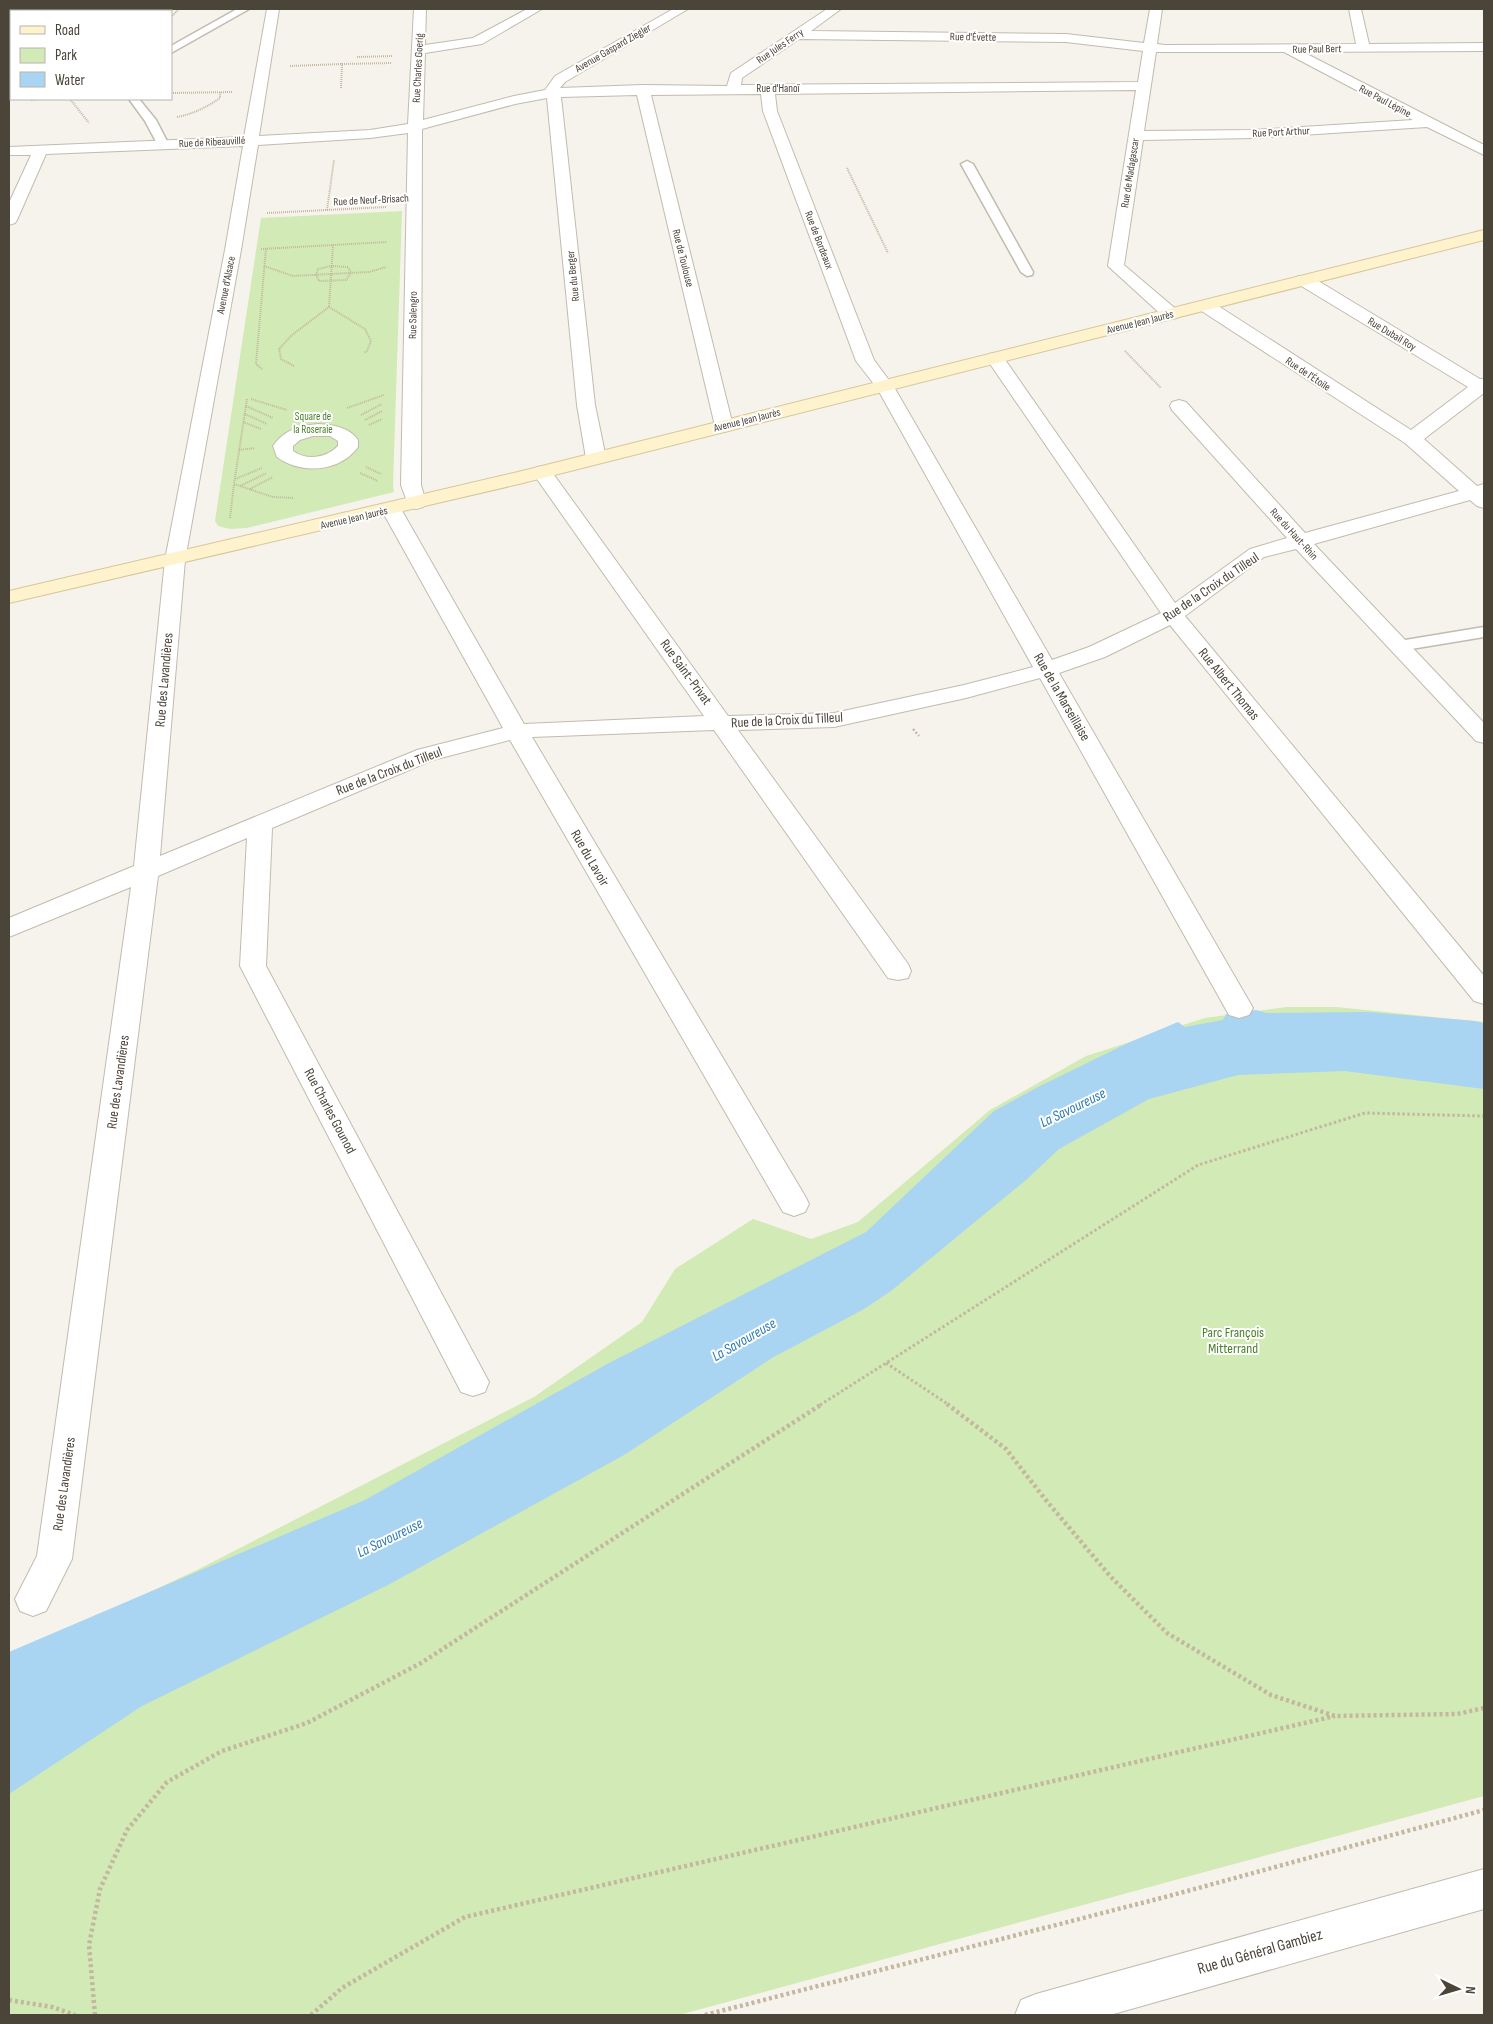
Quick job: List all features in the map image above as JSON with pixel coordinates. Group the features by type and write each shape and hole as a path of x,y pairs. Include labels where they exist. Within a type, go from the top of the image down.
{"main road":[{"name":"Avenue Jean Jaurès","path":"9,598 542,472 1484,235"}],"street":[{"name":"Avenue d'Alsace","path":"175,560 233,250 273,9"},
{"name":"Rue Charles Goerig","path":"415,127 420,9"},
{"path":"419,56 477,41 536,9"},
{"name":"Avenue Gaspard Ziegler","path":"554,93 552,90 560,79 682,9"},
{"name":"Rue Jules Ferry","path":"733,89 736,76 835,9"},
{"name":"Rue de Madagascar","path":"1156,9 1116,266 1171,314"},
{"path":"1355,9 1364,48"},
{"name":"Rue d'Évette","path":"796,35 1066,38 1150,47"},
{"name":"Rue Paul Bert","path":"1150,47 1165,49 1484,47"},
{"name":"Rue Paul Lépine","path":"1287,49 1426,123 1484,151"},
{"name":"Rue d'Hanoï","path":"415,127 514,100 554,93 643,89 1145,86"},
{"name":"Rue de Bordeaux","path":"767,88 770,111 865,361 885,387"},
{"name":"Rue de Toulouse","path":"643,89 724,426"},
{"name":"Rue du Berger","path":"554,93 586,405 596,458"},
{"name":"Rue Port Arthur","path":"1136,136 1254,134 1426,123"},
{"name":"Rue de Ribeauvillé","path":"9,151 334,136 392,132 415,127"},
{"name":"Rue Salengro","path":"415,127 411,485 416,503"},
{"path":"9,220 41,149"},
{"name":"Rue Dubail Roy","path":"1304,280 1482,386"},
{"name":"Rue de l'Étoile","path":"1206,306 1412,439"},
{"name":"Rue Albert Thomas","path":"995,358 1173,615 1484,994"},
{"path":"1412,439 1482,386"},
{"name":"Rue de la Marseillaise","path":"885,387 1239,1008"},
{"name":"Rue du Haut-Rhin","path":"1179,406 1300,540 1484,736"},
{"name":"Rue de la Croix du Tilleul","path":"1412,439 1481,495"},
{"name":"Rue Saint-Privat","path":"542,472 898,971"},
{"name":"Rue de la Croix du Tilleul","path":"9,928 146,869 425,755 518,731 637,725 834,720 966,691 1046,670 1097,652 1173,615 1257,553 1300,540 1481,495"},
{"name":"Rue du Lavoir","path":"391,509 533,760 794,1204"},
{"name":"Rue des Lavandières","path":"33,1599 54,1559 146,869 175,560"},
{"name":"Rue Charles Gounod","path":"260,824 253,966 473,1382"},
{"name":"Rue du Général Gambiez","path":"1036,2015 1484,1888"}],"lane":[{"path":"172,49 244,9"},
{"path":"135,100 150,120 163,145"},
{"path":"967,164 1027,272"},
{"path":"1399,646 1484,632"}],"path":[{"path":"264,67 342,64 419,56"},
{"path":"357,57 419,56"},
{"path":"341,88 342,64"},
{"path":"172,93 258,91"},
{"path":"150,120 191,114 220,98 220,92"},
{"path":"328,210 336,140 334,136"},
{"path":"847,168 888,253"},
{"name":"Rue de Neuf-Brisach","path":"238,214 415,205"},
{"path":"233,250 414,240"},
{"path":"294,366 281,359 279,349 298,330 329,307 333,244"},
{"path":"262,369 256,364 266,248"},
{"path":"264,266 293,276 369,272 394,265"},
{"path":"331,266 348,267 352,273 346,280 331,282 319,281 316,275 318,269 331,266"},
{"path":"329,307 365,329 371,341 367,351 364,353"},
{"path":"1106,331 1179,406"},
{"path":"234,521 230,519 247,399"},
{"path":"234,484 273,496 294,498"},
{"path":"95,2015 89,1945 100,1889 127,1830 167,1782 222,1751 307,1723 421,1663 886,1362 1198,1165 1365,1113 1484,1116"},
{"path":"886,1362 956,1410 1006,1449 1045,1499 1110,1576 1167,1633 1271,1695 1335,1716"},
{"path":"310,2015 342,1988 465,1917 1335,1716 1457,1714 1484,1708"},
{"path":"705,2015 1169,1896 1484,1810"},
{"path":"9,2000 52,2007 75,2015"}],"green space":[{"name":"Square de la Roseraie","path":"402,211 394,492 247,528 230,529 218,526 215,521 261,218"},
{"name":"Parc François Mitterrand","path":"1286,1007 1336,1007 1484,1022 1484,1796 679,2015 9,2015 9,1658 197,1570 534,1397 642,1322 675,1269 753,1219 811,1239 858,1222 990,1110 1086,1056 1205,1018"}],"water":[{"name":"La Savoureuse","path":"1256,1010 1266,1013 1368,1012 1484,1023 1484,1089 1345,1071 1238,1075 1149,1099 1059,1149 1026,1180 891,1291 864,1309 772,1358 624,1455 388,1585 142,1706 9,1794 9,1652 365,1500 609,1363 866,1232 994,1111 1038,1087 1130,1042 1178,1022 1185,1027 1223,1020 1226,1014"}]}
